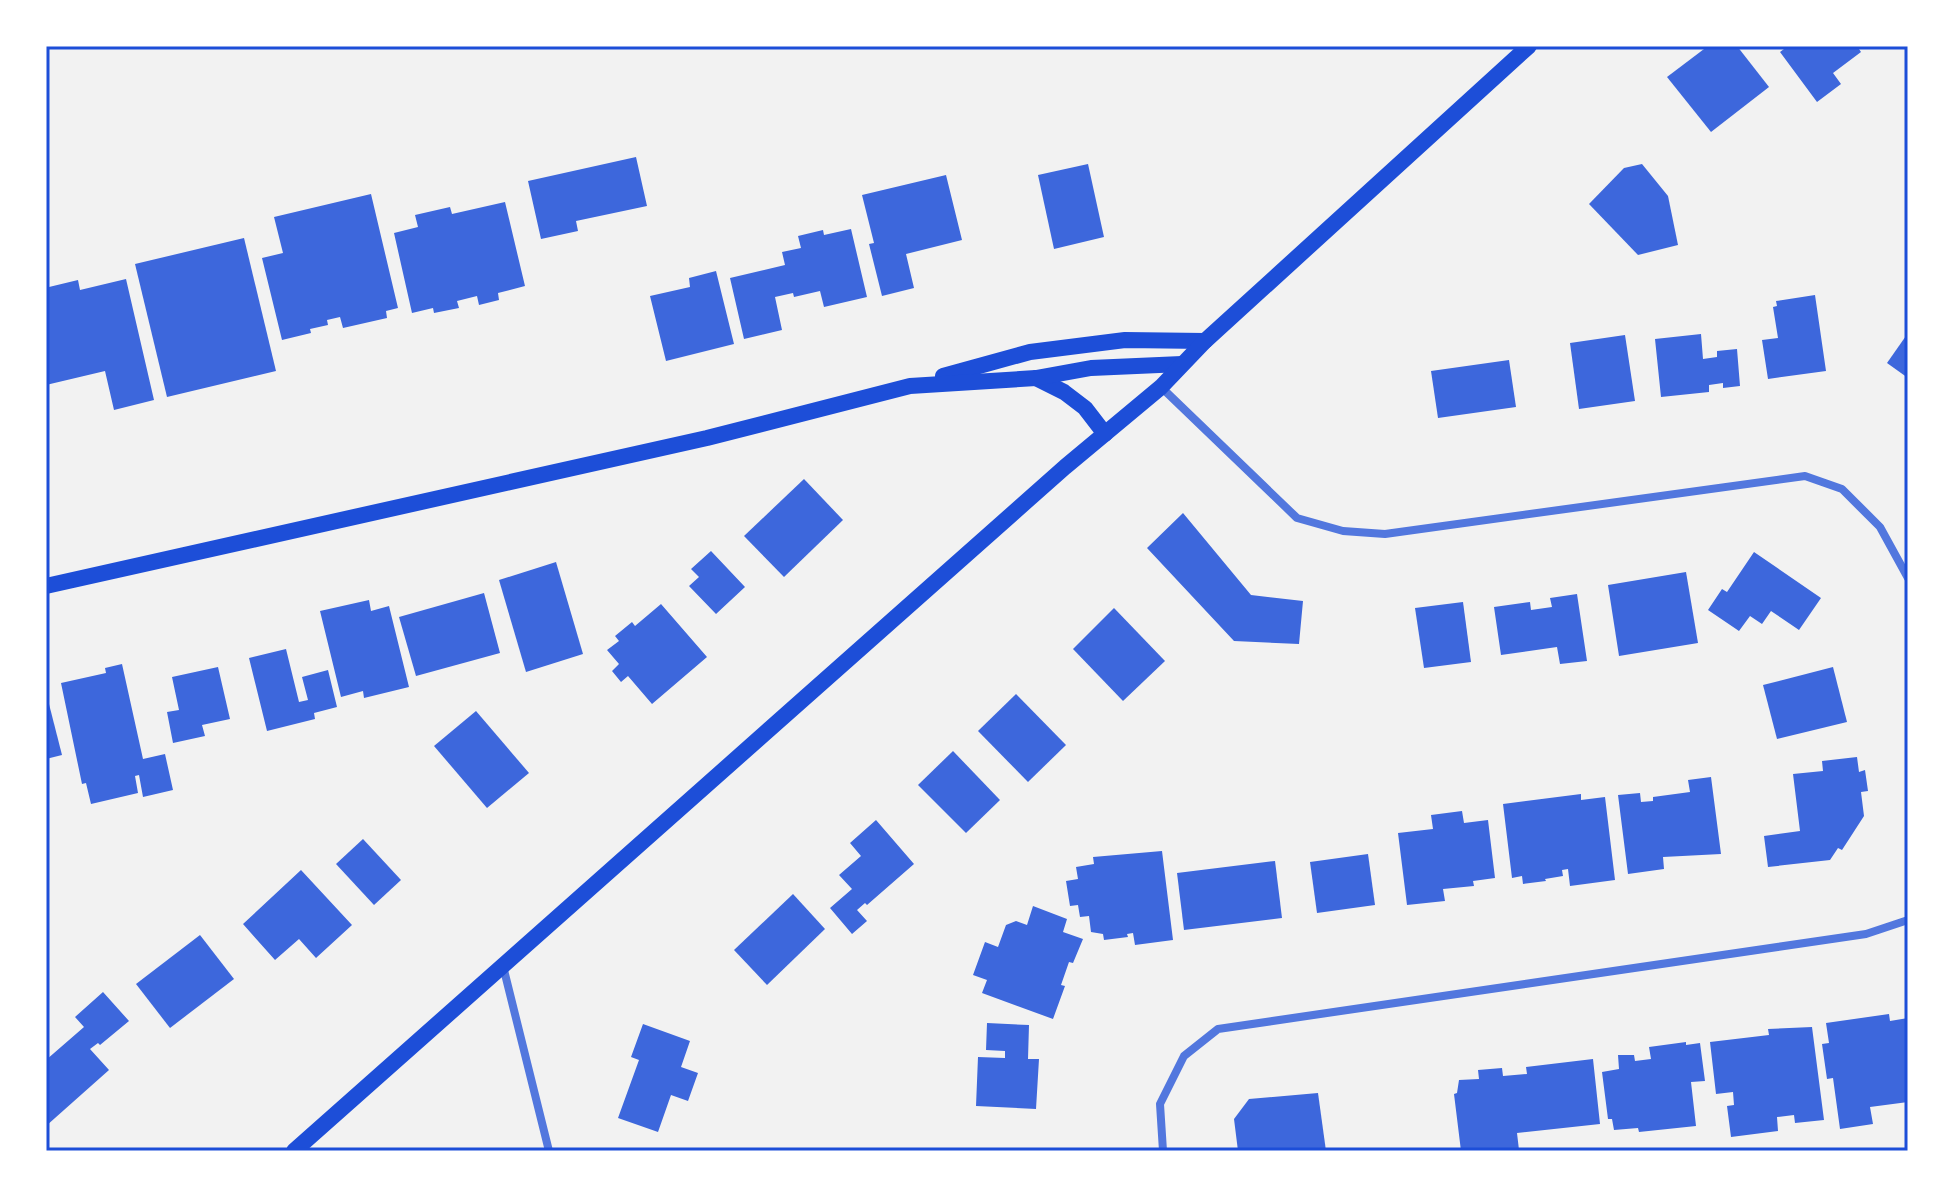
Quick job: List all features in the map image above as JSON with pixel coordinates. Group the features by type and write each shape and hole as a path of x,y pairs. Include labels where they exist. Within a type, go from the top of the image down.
{"main road":[{"path":"294,1151 1054,477 1161,387 1205,341 1529,46"},
{"path":"46,586 707,438 1030,352 1125,340 1205,341"},
{"path":"910,386 1036,378 1091,368 1182,364"},
{"path":"1036,378 1064,392 1085,408 1105,434"}],"street":[{"path":"1161,387 1297,518 1343,531 1385,534 1805,476 1842,489 1880,527 1908,578"},
{"path":"1163,1151 1160,1104 1184,1056 1218,1029 1866,934 1908,920"},
{"path":"503,966 549,1151"}],"building":[{"path":"1708,46 1737,46 1769,87 1711,132 1667,77"},
{"path":"1788,46 1857,46 1861,52 1833,73 1841,84 1817,102 1780,52"},
{"path":"636,157 647,206 576,221 578,231 541,239 528,181"},
{"path":"1088,164 1104,237 1054,249 1038,175"},
{"path":"1642,164 1668,196 1678,245 1638,255 1589,204 1624,168"},
{"path":"946,175 962,240 906,254 914,288 882,296 869,244 874,243 862,195"},
{"path":"371,194 398,308 386,311 387,318 343,328 340,317 327,320 328,325 310,329 311,333 282,340 262,258 283,253 274,217"},
{"path":"505,202 525,286 498,293 499,300 479,305 477,296 457,301 459,308 434,313 433,308 412,313 394,233 418,227 415,215 450,207 452,214"},
{"path":"851,229 867,297 824,307 820,291 794,297 793,293 775,297 782,330 744,339 730,278 785,265 782,252 801,248 798,236 823,230 824,235"},
{"path":"244,238 276,371 167,397 135,264"},
{"path":"716,271 734,344 666,361 650,296 690,287 689,278"},
{"path":"46,279 49,287 78,280 80,290 126,279 154,400 114,410 105,371 46,385"},
{"path":"1815,295 1826,371 1768,379 1762,340 1778,338 1773,307 1777,306 1776,301"},
{"path":"1908,333 1908,378 1887,363"},
{"path":"1701,334 1703,359 1717,357 1717,351 1737,349 1740,386 1723,388 1723,383 1709,385 1709,392 1661,397 1655,339"},
{"path":"1625,335 1635,401 1579,409 1570,343"},
{"path":"1509,360 1516,407 1438,418 1431,371"},
{"path":"804,479 843,520 784,577 744,536"},
{"path":"1183,513 1251,595 1303,601 1299,644 1234,641 1147,548"},
{"path":"711,551 745,587 716,614 689,586 699,577 691,569"},
{"path":"1754,552 1821,598 1799,630 1771,611 1762,624 1750,616 1739,631 1708,610 1722,589 1727,592"},
{"path":"556,562 583,654 526,672 499,580"},
{"path":"1686,572 1698,643 1619,656 1608,585"},
{"path":"484,593 500,653 416,676 399,617"},
{"path":"1577,594 1587,661 1560,664 1557,647 1501,655 1494,607 1530,602 1531,610 1552,607 1550,598"},
{"path":"369,600 371,611 389,606 409,687 364,698 363,691 341,697 320,611"},
{"path":"1463,602 1471,662 1424,668 1415,608"},
{"path":"661,604 707,657 652,704 628,676 621,682 612,671 619,664 607,650 619,641 615,636 632,622 635,626"},
{"path":"1114,608 1165,661 1123,701 1073,649"},
{"path":"286,649 299,702 308,700 302,677 328,670 337,707 314,713 315,719 267,731 249,658"},
{"path":"122,664 143,759 165,754 173,790 143,797 139,775 135,776 138,793 91,804 86,783 82,784 61,683 106,673 105,668"},
{"path":"218,667 230,719 202,725 205,736 173,743 167,712 179,710 172,677"},
{"path":"1833,667 1847,722 1777,739 1763,685"},
{"path":"1016,694 1066,745 1028,782 978,731"},
{"path":"49,704 62,755 46,759 46,705"},
{"path":"476,711 529,773 487,808 434,746"},
{"path":"953,751 1000,800 966,833 918,785"},
{"path":"1857,757 1859,772 1865,770 1868,791 1861,792 1864,816 1842,850 1838,848 1830,860 1768,867 1764,836 1800,831 1793,774 1823,771 1822,761"},
{"path":"1711,777 1721,854 1663,857 1664,869 1628,874 1618,795 1640,793 1641,802 1653,801 1653,797 1690,792 1688,780"},
{"path":"1581,794 1581,800 1605,797 1615,880 1570,886 1568,869 1562,870 1563,876 1546,881 1523,884 1522,876 1512,878 1503,804"},
{"path":"1462,811 1464,823 1488,820 1495,878 1473,881 1474,886 1443,889 1445,901 1407,905 1398,833 1433,829 1431,815"},
{"path":"876,820 914,864 857,910 867,921 852,934 830,908 852,889 839,875 861,856 850,843"},
{"path":"363,839 401,880 374,905 336,864"},
{"path":"1162,851 1173,940 1135,945 1133,933 1127,934 1128,937 1104,940 1103,934 1091,932 1089,916 1080,917 1078,905 1070,906 1066,881 1078,879 1076,867 1094,864 1093,857"},
{"path":"1368,854 1375,905 1317,913 1310,862"},
{"path":"1275,861 1282,918 1184,930 1177,873"},
{"path":"301,870 352,925 316,958 299,939 275,960 243,924"},
{"path":"793,894 825,929 767,985 734,950"},
{"path":"1033,906 1067,919 1063,932 1083,939 1073,963 1069,962 1061,985 1065,986 1053,1019 982,993 987,980 973,975 985,942 998,947 1006,925 1016,921 1027,925"},
{"path":"200,935 234,979 170,1028 136,984"},
{"path":"103,992 129,1021 100,1045 98,1043 90,1049 109,1070 46,1126 46,1060 84,1027 75,1017"},
{"path":"1889,1014 1890,1021 1908,1018 1908,1102 1870,1107 1873,1124 1840,1129 1833,1078 1827,1079 1822,1044 1829,1043 1826,1023"},
{"path":"987,1023 1029,1025 1028,1059 1039,1059 1036,1109 976,1106 978,1057 1005,1058 1005,1051 986,1050"},
{"path":"643,1024 690,1041 681,1067 698,1073 688,1101 671,1095 658,1132 618,1118 639,1060 631,1057"},
{"path":"1812,1027 1824,1120 1795,1123 1794,1115 1777,1117 1778,1131 1731,1137 1727,1106 1734,1105 1733,1092 1716,1094 1710,1042 1769,1035 1768,1029"},
{"path":"1686,1042 1686,1045 1700,1043 1705,1081 1691,1082 1696,1126 1639,1132 1638,1128 1614,1130 1612,1119 1608,1119 1602,1072 1619,1069 1618,1055 1634,1055 1635,1061 1651,1059 1649,1047"},
{"path":"1593,1059 1600,1124 1517,1133 1519,1150 1461,1151 1454,1094 1457,1093 1459,1080 1479,1079 1478,1070 1502,1068 1503,1076 1527,1074 1526,1067"},
{"path":"1318,1093 1326,1151 1238,1151 1234,1119 1249,1099"}]}
